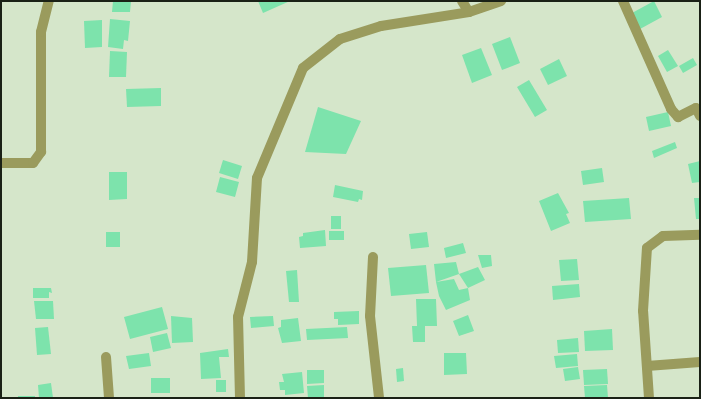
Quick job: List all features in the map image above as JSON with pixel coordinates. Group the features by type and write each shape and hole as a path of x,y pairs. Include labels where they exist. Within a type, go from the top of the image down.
{"street":[{"path":"1,163 33,163 41,152 41,32 49,1"},
{"path":"462,1 469,12"},
{"path":"240,398 238,317 252,262 257,178 303,68 340,39 388,24 469,12 501,1"},
{"path":"623,1 671,109 678,117 696,108 700,116"},
{"path":"649,398 643,311 647,248 663,236 700,235"},
{"path":"374,257 370,316 379,398"},
{"path":"106,357 109,398"},
{"path":"647,366 700,362"}],"building":[{"path":"113,1 131,1 130,12 112,12"},
{"path":"258,1 290,1 263,13"},
{"path":"654,1 662,17 640,29 632,13"},
{"path":"110,19 130,21 128,41 124,40 123,49 108,47"},
{"path":"102,20 102,47 85,48 84,21"},
{"path":"510,37 520,63 502,70 492,44"},
{"path":"481,48 492,75 472,83 462,55"},
{"path":"668,50 678,66 667,72 658,56"},
{"path":"110,51 127,52 126,77 109,77"},
{"path":"693,58 697,65 683,73 679,66"},
{"path":"559,59 567,76 548,85 540,69"},
{"path":"529,80 547,110 535,117 517,87"},
{"path":"161,88 161,106 127,107 126,89"},
{"path":"318,107 361,121 346,154 305,152"},
{"path":"668,112 671,126 649,131 646,117"},
{"path":"675,142 677,148 654,158 652,151"},
{"path":"223,160 242,166 238,179 219,173"},
{"path":"700,161 700,182 692,183 688,164"},
{"path":"602,168 604,182 583,185 581,171"},
{"path":"109,172 127,172 127,199 109,200"},
{"path":"220,177 239,182 235,197 216,192"},
{"path":"335,185 363,191 362,200 359,199 358,202 333,197"},
{"path":"558,193 569,213 566,214 570,223 551,231 539,201"},
{"path":"629,198 631,219 585,222 583,201"},
{"path":"694,198 700,198 700,219 696,219"},
{"path":"331,216 341,216 341,229 331,229"},
{"path":"325,230 326,246 300,248 299,237 303,236 303,233"},
{"path":"329,231 344,231 344,240 329,240"},
{"path":"106,232 120,232 120,247 106,247"},
{"path":"427,232 429,247 411,249 409,234"},
{"path":"463,243 466,253 446,258 444,248"},
{"path":"478,255 491,255 492,266 482,268"},
{"path":"577,259 579,280 561,281 559,260"},
{"path":"456,262 459,274 436,282 434,264"},
{"path":"426,265 429,293 391,296 388,268"},
{"path":"478,267 485,280 468,288 459,274"},
{"path":"297,270 299,302 289,302 286,271"},
{"path":"454,279 459,290 468,288 470,300 446,310 439,296 436,282"},
{"path":"579,284 580,297 553,300 552,286"},
{"path":"33,288 51,288 52,293 49,292 49,298 33,298"},
{"path":"416,299 436,299 437,326 425,326 425,342 413,342 412,326 417,326"},
{"path":"34,301 53,301 54,319 36,319"},
{"path":"162,307 168,329 130,339 124,317"},
{"path":"359,311 359,324 338,325 338,319 334,319 334,312"},
{"path":"468,315 474,331 459,336 453,321"},
{"path":"171,316 192,318 193,342 172,343"},
{"path":"273,316 274,326 251,328 250,317"},
{"path":"298,318 301,341 282,343 278,328 281,327 281,320"},
{"path":"48,327 51,354 37,355 35,328"},
{"path":"347,327 348,338 307,340 306,329"},
{"path":"612,329 613,350 585,351 584,331"},
{"path":"167,333 171,348 153,352 150,337"},
{"path":"578,338 579,352 558,353 557,340"},
{"path":"228,349 229,357 219,357 221,378 201,379 200,353"},
{"path":"149,353 151,366 129,369 126,356"},
{"path":"444,353 466,353 467,374 444,375"},
{"path":"577,354 578,366 556,368 554,356"},
{"path":"578,367 580,379 565,381 563,369"},
{"path":"403,368 404,381 397,382 396,369"},
{"path":"607,369 608,384 584,385 583,370"},
{"path":"307,370 324,370 324,383 307,384"},
{"path":"302,372 304,393 285,395 285,390 280,390 279,382 284,382 282,374"},
{"path":"151,378 170,378 170,393 151,393"},
{"path":"216,380 226,380 226,392 216,392"},
{"path":"51,383 53,398 39,398 38,385"},
{"path":"324,385 324,398 308,398 307,386"},
{"path":"607,385 608,398 585,398 584,386"},
{"path":"18,396 35,396 35,398 18,398"}]}
